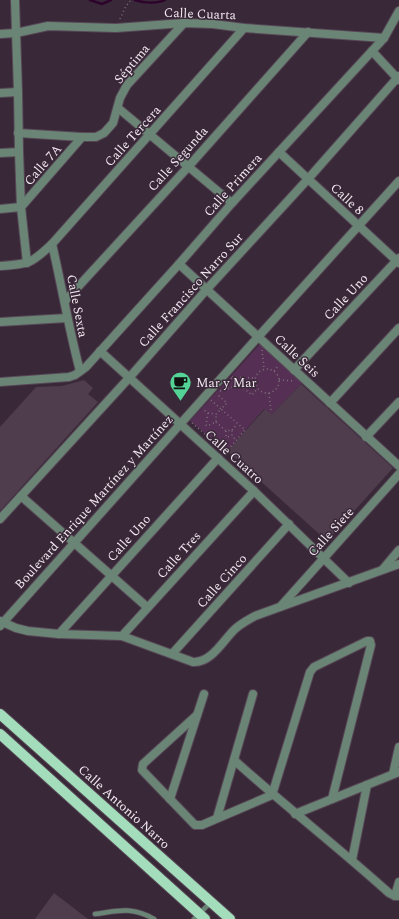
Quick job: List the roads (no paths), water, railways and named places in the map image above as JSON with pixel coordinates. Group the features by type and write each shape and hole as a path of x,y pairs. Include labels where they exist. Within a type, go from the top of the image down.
{"main road":[{"name":"Calle Antonio Narro","path":"0,714 230,919"},
{"path":"0,734 200,917"}],"street":[{"path":"0,266 26,263 21,207 15,0"},
{"name":"Calle Primera","path":"80,372 179,264 232,203 384,38 399,11"},
{"name":"Calle Cuarta","path":"0,34 16,33 48,26 116,28 184,23 384,38"},
{"name":"Séptima","path":"18,133 96,137 104,133 113,123 120,98 127,85 184,23"},
{"name":"Calle Tercera","path":"26,263 38,258 52,244 244,28"},
{"name":"Calle Segunda","path":"65,301 188,167 308,32"},
{"path":"372,51 398,78"},
{"name":"Calle Francisco Narro Sur","path":"0,519 129,378 206,289 308,179 398,78"},
{"path":"0,93 18,92"},
{"path":"118,108 232,203"},
{"name":"Calle 7A","path":"21,207 82,137"},
{"path":"0,152 19,152"},
{"name":"Calle 8","path":"279,152 358,226 398,260"},
{"name":"Boulevard Enrique Martínez y Martínez","path":"1,623 399,181"},
{"path":"0,209 21,207"},
{"name":"Calle Sexta","path":"52,244 80,372"},
{"name":"Calle Uno","path":"294,370 398,260"},
{"name":"Calle Seis","path":"179,264 399,466"},
{"path":"0,322 68,318"},
{"path":"330,404 399,328"},
{"name":"Calle Cuatro","path":"100,351 254,491 324,557 349,583"},
{"path":"0,382 69,377 80,372"},
{"path":"366,437 399,402"},
{"name":"Calle Uno","path":"59,634 218,458"},
{"name":"Calle Siete","path":"281,607 399,474"},
{"name":"Calle Tres","path":"122,636 254,491"},
{"path":"21,496 147,607"},
{"name":"Calle Cinco","path":"172,654 289,524"},
{"path":"383,569 399,550"},
{"path":"1,623 28,631 59,634 122,636 193,662 204,661 235,629 244,622 399,564"},
{"path":"272,795 310,672 314,667 367,640 370,641 371,644 332,799"},
{"path":"170,799 204,694"},
{"path":"217,818 253,694"},
{"path":"197,716 143,764 142,770 195,825 202,826 217,818 272,795"},
{"path":"295,814 396,773 399,747"},
{"path":"234,760 272,795 352,860 389,893 397,896 399,882"},
{"path":"352,860 367,785"}],"lane":[{"path":"200,917 211,902"},
{"path":"95,914 128,910 144,914 154,919"}],"waterway":[{"path":"90,0 102,4 111,0"},
{"path":"135,0 150,3 165,0"}],"place":[{"name":"Mar y Mar","path":"180,402"}]}
